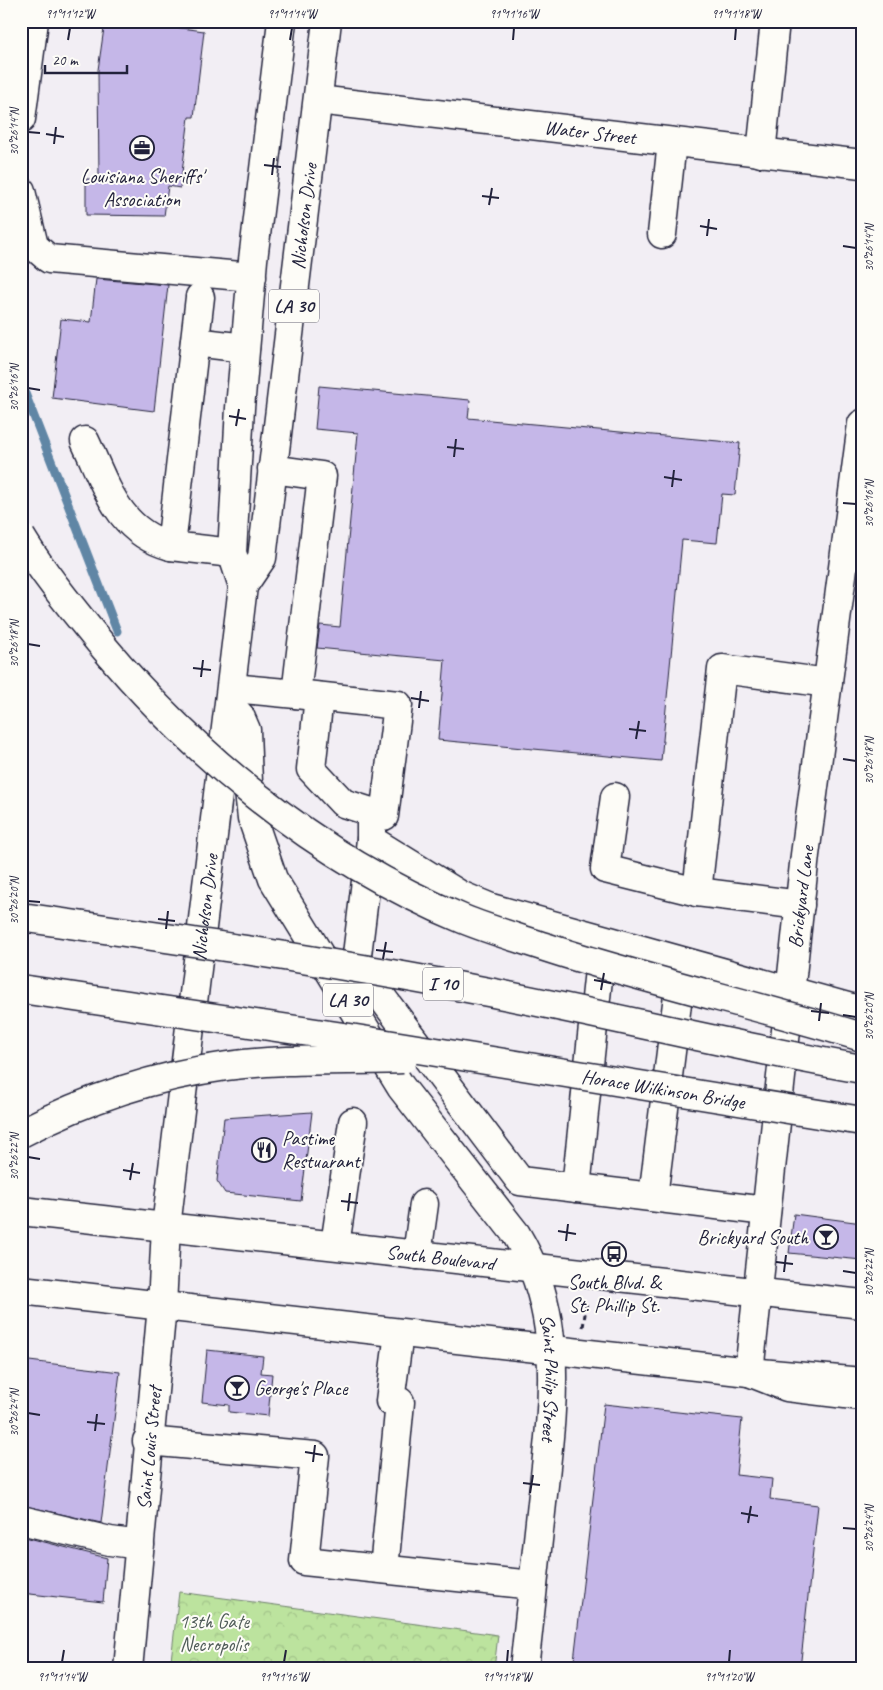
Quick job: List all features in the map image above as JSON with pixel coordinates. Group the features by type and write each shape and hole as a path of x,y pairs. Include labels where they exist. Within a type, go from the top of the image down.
{"main road":[{"path":"21,119 34,21"},
{"name":"Nicholson Drive","path":"166,1227 243,586 232,553 245,348 264,158 282,21"},
{"name":"Nicholson Drive","path":"243,586 262,558 327,21"},
{"path":"761,153 776,21"},
{"name":"Water Street","path":"318,100 862,164"},
{"path":"662,234 672,142"},
{"path":"21,190 34,246 49,259 252,277"},
{"path":"170,546 200,296"},
{"path":"195,342 245,348"},
{"name":"Brickyard Lane","path":"749,1372 800,905 862,424"},
{"path":"85,441 118,508 125,518 146,537 170,546 232,553"},
{"path":"231,696 307,695 398,705 384,816 343,803 311,769 307,695 322,476 272,469"},
{"path":"21,537 66,601 106,652 220,768 270,807 323,844 374,875 422,901 496,931 573,956 862,1037"},
{"path":"697,892 722,669 828,683"},
{"name":"LA 30","path":"231,696 246,730 248,782 252,818 273,879 401,1087 511,1226 527,1251 533,1268"},
{"path":"614,797 605,869 697,892 800,905"},
{"path":"371,812 371,840 356,963 520,1181 766,1211"},
{"path":"371,840 460,895 491,908 790,989 862,1011"},
{"name":"I 10","path":"21,917 195,942 483,990 788,1056 862,1069"},
{"path":"576,1188 603,938"},
{"path":"653,1198 683,960"},
{"path":"21,989 464,1056"},
{"path":"21,1133 95,1098 136,1085 192,1072 263,1063 464,1056"},
{"name":"Horace Wilkinson Bridge","path":"464,1056 862,1121"},
{"path":"335,1246 353,1122"},
{"path":"417,1255 424,1204"},
{"name":"South Boulevard","path":"21,1211 862,1304"},
{"name":"Saint Louis Street","path":"128,1669 140,1545 147,1442 162,1306 166,1227"},
{"name":"Saint Philip Street","path":"524,1669 553,1401 552,1349 544,1298 533,1268"},
{"path":"21,1290 749,1372 862,1382"},
{"path":"384,1569 400,1402 390,1401 399,1333"},
{"path":"749,1372 786,1387 862,1396"},
{"path":"147,1442 315,1456 304,1561 533,1585"},
{"path":"21,1520 110,1541 140,1545"}],"path":[{"path":"583,1330 588,1294"}],"green space":[{"name":"13th Gate Necropolis","path":"179,1592 498,1635 494,1669 170,1669"}],"building":[{"name":"Louisiana Sheriffs' Association","path":"105,21 129,21 204,31 194,117 189,117 180,188 168,186 164,216 86,215 86,179 99,179 98,70"},
{"path":"96,279 168,285 154,411 52,398 61,319 91,322"},
{"path":"319,386 470,400 468,418 740,443 735,495 722,494 717,543 682,540 661,761 438,740 445,660 317,648 320,625 340,627 358,433 315,429"},
{"name":"Pastime Restuarant","path":"312,1112 301,1201 225,1193 217,1181 224,1118"},
{"name":"Brickyard South","path":"794,1214 862,1223 862,1260 789,1253"},
{"name":"George's Place","path":"207,1350 263,1356 261,1373 272,1374 268,1416 229,1412 229,1405 202,1402"},
{"path":"21,1360 120,1372 101,1523 21,1505"},
{"path":"604,1404 742,1419 736,1475 772,1479 770,1499 818,1505 800,1669 573,1669"},
{"path":"21,1536 107,1558 103,1602 21,1593"}],"waterway":[{"path":"21,383 117,631"}],"place":[{"name":"Louisiana Sheriffs' Association","path":"142,148"},
{"name":"Pastime Restuarant","path":"264,1150"},
{"name":"Brickyard South","path":"826,1237"},
{"name":"South Blvd. & St. Phillip St.","path":"614,1254"},
{"name":"George's Place","path":"237,1388"}]}
